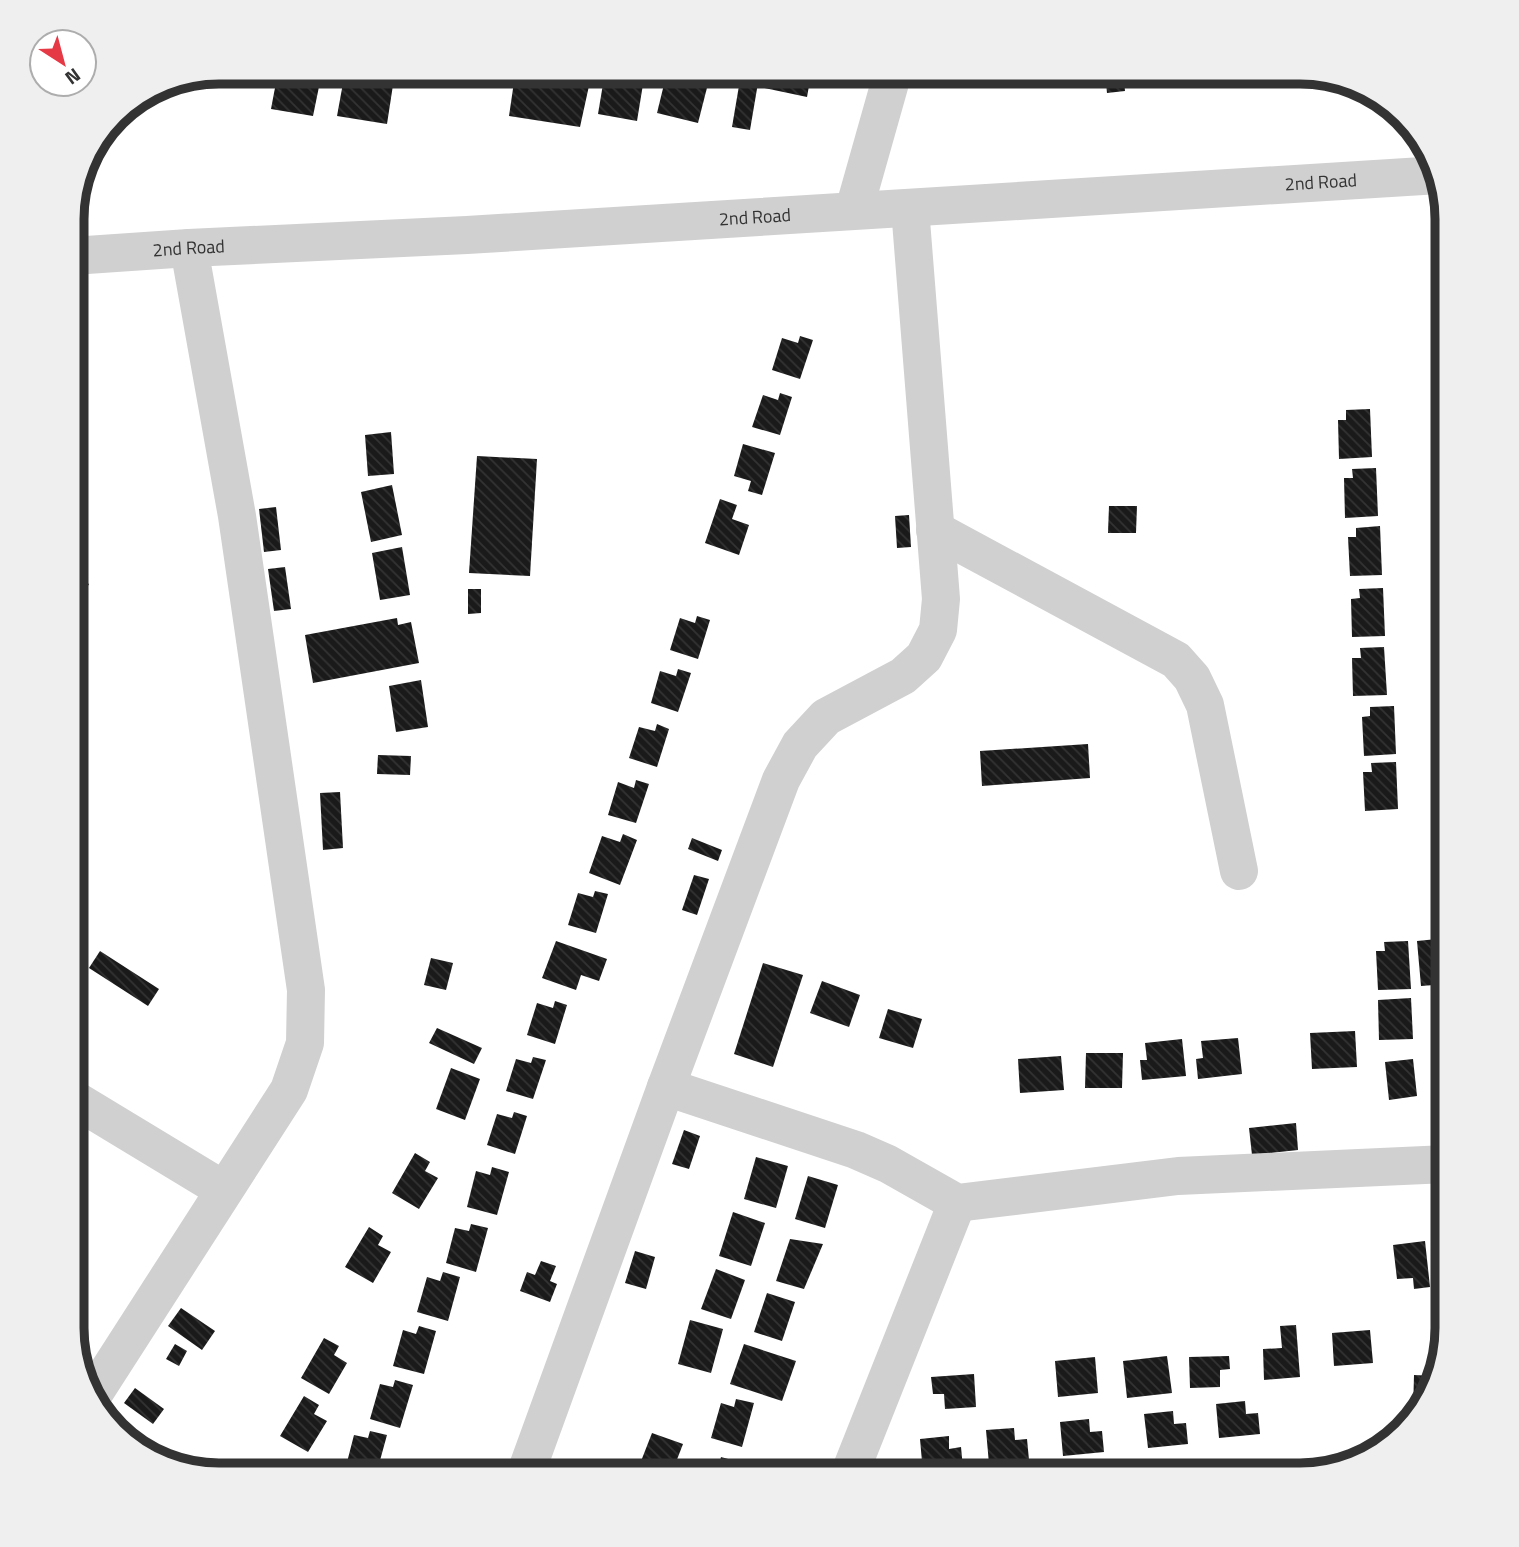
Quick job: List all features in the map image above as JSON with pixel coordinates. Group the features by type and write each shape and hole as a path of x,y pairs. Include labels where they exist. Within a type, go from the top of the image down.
{"street":[{"path":"854,210 890,84"},
{"name":"2nd Road","path":"84,255 467,235 1428,177"},
{"path":"529,1463 781,780 800,745 826,717 903,676 924,657 938,630 941,599 910,208"},
{"path":"98,1387 289,1090 305,1043 306,990 237,516 190,248"},
{"path":"935,530 1176,660 1192,678 1206,705 1238,871"},
{"path":"666,1087 856,1150 888,1164 957,1203 1178,1176 1435,1165"},
{"path":"84,1105 224,1190"},
{"path":"854,1463 957,1203"}],"building":[{"path":"276,84 320,84 313,116 271,109"},
{"path":"343,84 393,84 387,124 337,116"},
{"path":"514,84 589,84 580,127 509,116"},
{"path":"603,84 643,84 637,121 598,114"},
{"path":"664,84 708,84 698,123 657,113"},
{"path":"739,84 758,84 750,130 732,127"},
{"path":"761,84 809,84 807,97 760,87"},
{"path":"1106,84 1124,84 1125,91 1107,93"},
{"path":"800,336 813,340 800,379 772,370 782,338 798,343"},
{"path":"780,393 792,397 780,435 752,427 763,395 778,400"},
{"path":"1370,409 1372,457 1339,459 1338,420 1346,420 1346,410"},
{"path":"391,432 394,474 368,476 365,435"},
{"path":"743,444 775,453 762,495 748,491 751,481 734,476"},
{"path":"477,456 537,459 530,576 469,573"},
{"path":"1376,468 1378,516 1345,518 1344,478 1353,478 1352,469"},
{"path":"392,485 402,535 371,542 361,492"},
{"path":"720,499 737,505 732,519 749,525 739,555 705,543"},
{"path":"1109,506 1137,506 1136,533 1108,533"},
{"path":"276,507 281,550 264,552 259,509"},
{"path":"909,515 911,547 897,548 895,516"},
{"path":"1380,526 1382,575 1350,576 1348,537 1356,537 1356,528"},
{"path":"402,547 410,595 380,600 372,553"},
{"path":"285,567 291,609 274,611 268,569"},
{"path":"1383,588 1385,636 1352,637 1351,599 1360,598 1359,589"},
{"path":"468,589 481,589 481,613 468,614"},
{"path":"697,616 710,620 698,659 670,650 680,618 695,623"},
{"path":"397,618 398,625 411,622 419,663 313,683 305,635"},
{"path":"1384,647 1387,695 1353,696 1352,658 1361,658 1360,648"},
{"path":"678,669 691,673 678,712 651,703 660,671 676,676"},
{"path":"421,680 428,727 396,732 389,686"},
{"path":"1394,706 1396,754 1364,756 1362,717 1370,716 1370,707"},
{"path":"657,724 669,729 657,767 629,758 639,727 655,731"},
{"path":"1088,744 1090,778 982,786 980,751"},
{"path":"378,755 411,756 410,775 377,774"},
{"path":"1396,762 1398,809 1365,811 1363,772 1372,772 1371,763"},
{"path":"636,780 649,784 636,823 608,815 618,782 634,788"},
{"path":"340,792 343,848 323,850 320,793"},
{"path":"623,834 637,840 620,885 589,873 602,836 620,842"},
{"path":"692,838 722,850 718,861 688,849"},
{"path":"694,875 709,879 697,915 682,910"},
{"path":"595,891 608,894 596,933 568,925 578,893 593,897"},
{"path":"1435,939 1435,985 1421,986 1417,941"},
{"path":"556,941 607,959 599,981 581,975 576,990 542,978"},
{"path":"1408,941 1411,989 1378,990 1376,951 1385,951 1384,942"},
{"path":"100,951 159,989 148,1006 89,968"},
{"path":"431,958 453,963 446,990 424,985"},
{"path":"763,963 803,975 773,1067 734,1054"},
{"path":"822,981 860,995 849,1027 810,1013"},
{"path":"1411,998 1413,1039 1379,1040 1378,1000"},
{"path":"555,1001 567,1005 555,1044 527,1035 537,1003 553,1008"},
{"path":"888,1009 922,1019 913,1048 879,1038"},
{"path":"437,1028 482,1048 474,1064 429,1043"},
{"path":"1355,1031 1357,1067 1312,1069 1310,1033"},
{"path":"1238,1038 1242,1074 1198,1079 1196,1059 1203,1058 1201,1041"},
{"path":"1182,1039 1186,1076 1142,1080 1140,1060 1147,1060 1145,1043"},
{"path":"1086,1053 1123,1053 1122,1088 1085,1088"},
{"path":"1061,1056 1064,1090 1020,1093 1018,1059"},
{"path":"533,1057 546,1060 533,1099 506,1091 516,1059 531,1063"},
{"path":"1413,1059 1417,1096 1389,1100 1385,1062"},
{"path":"451,1068 480,1079 465,1120 436,1109"},
{"path":"514,1112 527,1116 515,1154 487,1145 497,1114 512,1118"},
{"path":"1296,1123 1298,1150 1252,1155 1249,1128"},
{"path":"684,1130 700,1136 689,1169 672,1164"},
{"path":"415,1153 430,1162 425,1171 438,1178 419,1209 392,1193"},
{"path":"756,1157 788,1166 776,1208 744,1199"},
{"path":"492,1167 509,1172 497,1215 467,1207 476,1171 490,1175"},
{"path":"808,1176 838,1185 825,1228 795,1219"},
{"path":"733,1212 765,1223 751,1266 719,1256"},
{"path":"471,1224 488,1228 476,1272 446,1263 455,1228 469,1231"},
{"path":"369,1227 383,1236 378,1245 391,1252 373,1283 345,1267"},
{"path":"790,1239 823,1244 804,1289 776,1281"},
{"path":"1425,1241 1430,1287 1414,1289 1413,1278 1397,1279 1393,1245"},
{"path":"635,1251 655,1257 646,1289 625,1283"},
{"path":"541,1261 556,1266 550,1281 557,1284 550,1302 520,1291 527,1272 535,1275"},
{"path":"716,1269 745,1280 731,1319 701,1309"},
{"path":"443,1272 460,1277 448,1321 417,1312 427,1277 440,1281"},
{"path":"767,1293 795,1302 782,1341 754,1332"},
{"path":"181,1308 215,1331 202,1350 168,1326"},
{"path":"690,1320 723,1329 711,1373 678,1364"},
{"path":"1296,1325 1300,1377 1264,1380 1263,1349 1282,1348 1280,1326"},
{"path":"419,1326 436,1331 424,1374 393,1366 403,1330 416,1334"},
{"path":"1370,1330 1373,1363 1334,1366 1332,1333"},
{"path":"324,1338 339,1346 334,1355 347,1363 329,1394 301,1378"},
{"path":"175,1344 187,1351 179,1366 166,1359"},
{"path":"744,1344 796,1361 782,1401 730,1384"},
{"path":"1167,1356 1172,1393 1127,1398 1123,1361"},
{"path":"1229,1356 1230,1369 1220,1370 1220,1387 1190,1388 1189,1357"},
{"path":"1095,1357 1098,1393 1058,1397 1055,1361"},
{"path":"974,1374 976,1407 945,1409 944,1394 933,1394 931,1377"},
{"path":"1414,1375 1426,1376 1421,1388 1413,1401"},
{"path":"395,1380 413,1385 400,1428 370,1419 380,1384 393,1387"},
{"path":"135,1388 164,1409 153,1424 124,1403"},
{"path":"304,1396 319,1405 314,1414 327,1421 308,1452 280,1436"},
{"path":"736,1399 754,1403 742,1447 711,1438 721,1403 734,1407"},
{"path":"1245,1401 1246,1414 1258,1413 1260,1434 1219,1438 1216,1404"},
{"path":"1173,1411 1174,1424 1186,1423 1188,1444 1148,1448 1144,1414"},
{"path":"1089,1419 1090,1432 1102,1431 1104,1452 1063,1456 1060,1422"},
{"path":"1014,1428 1015,1440 1027,1439 1029,1460 989,1463 986,1430"},
{"path":"370,1431 387,1435 379,1463 347,1463 354,1435 368,1438"},
{"path":"652,1433 683,1444 676,1463 640,1463"},
{"path":"949,1436 949,1449 961,1447 963,1463 922,1463 920,1439"},
{"path":"721,1457 739,1462 739,1463 720,1463"}]}
